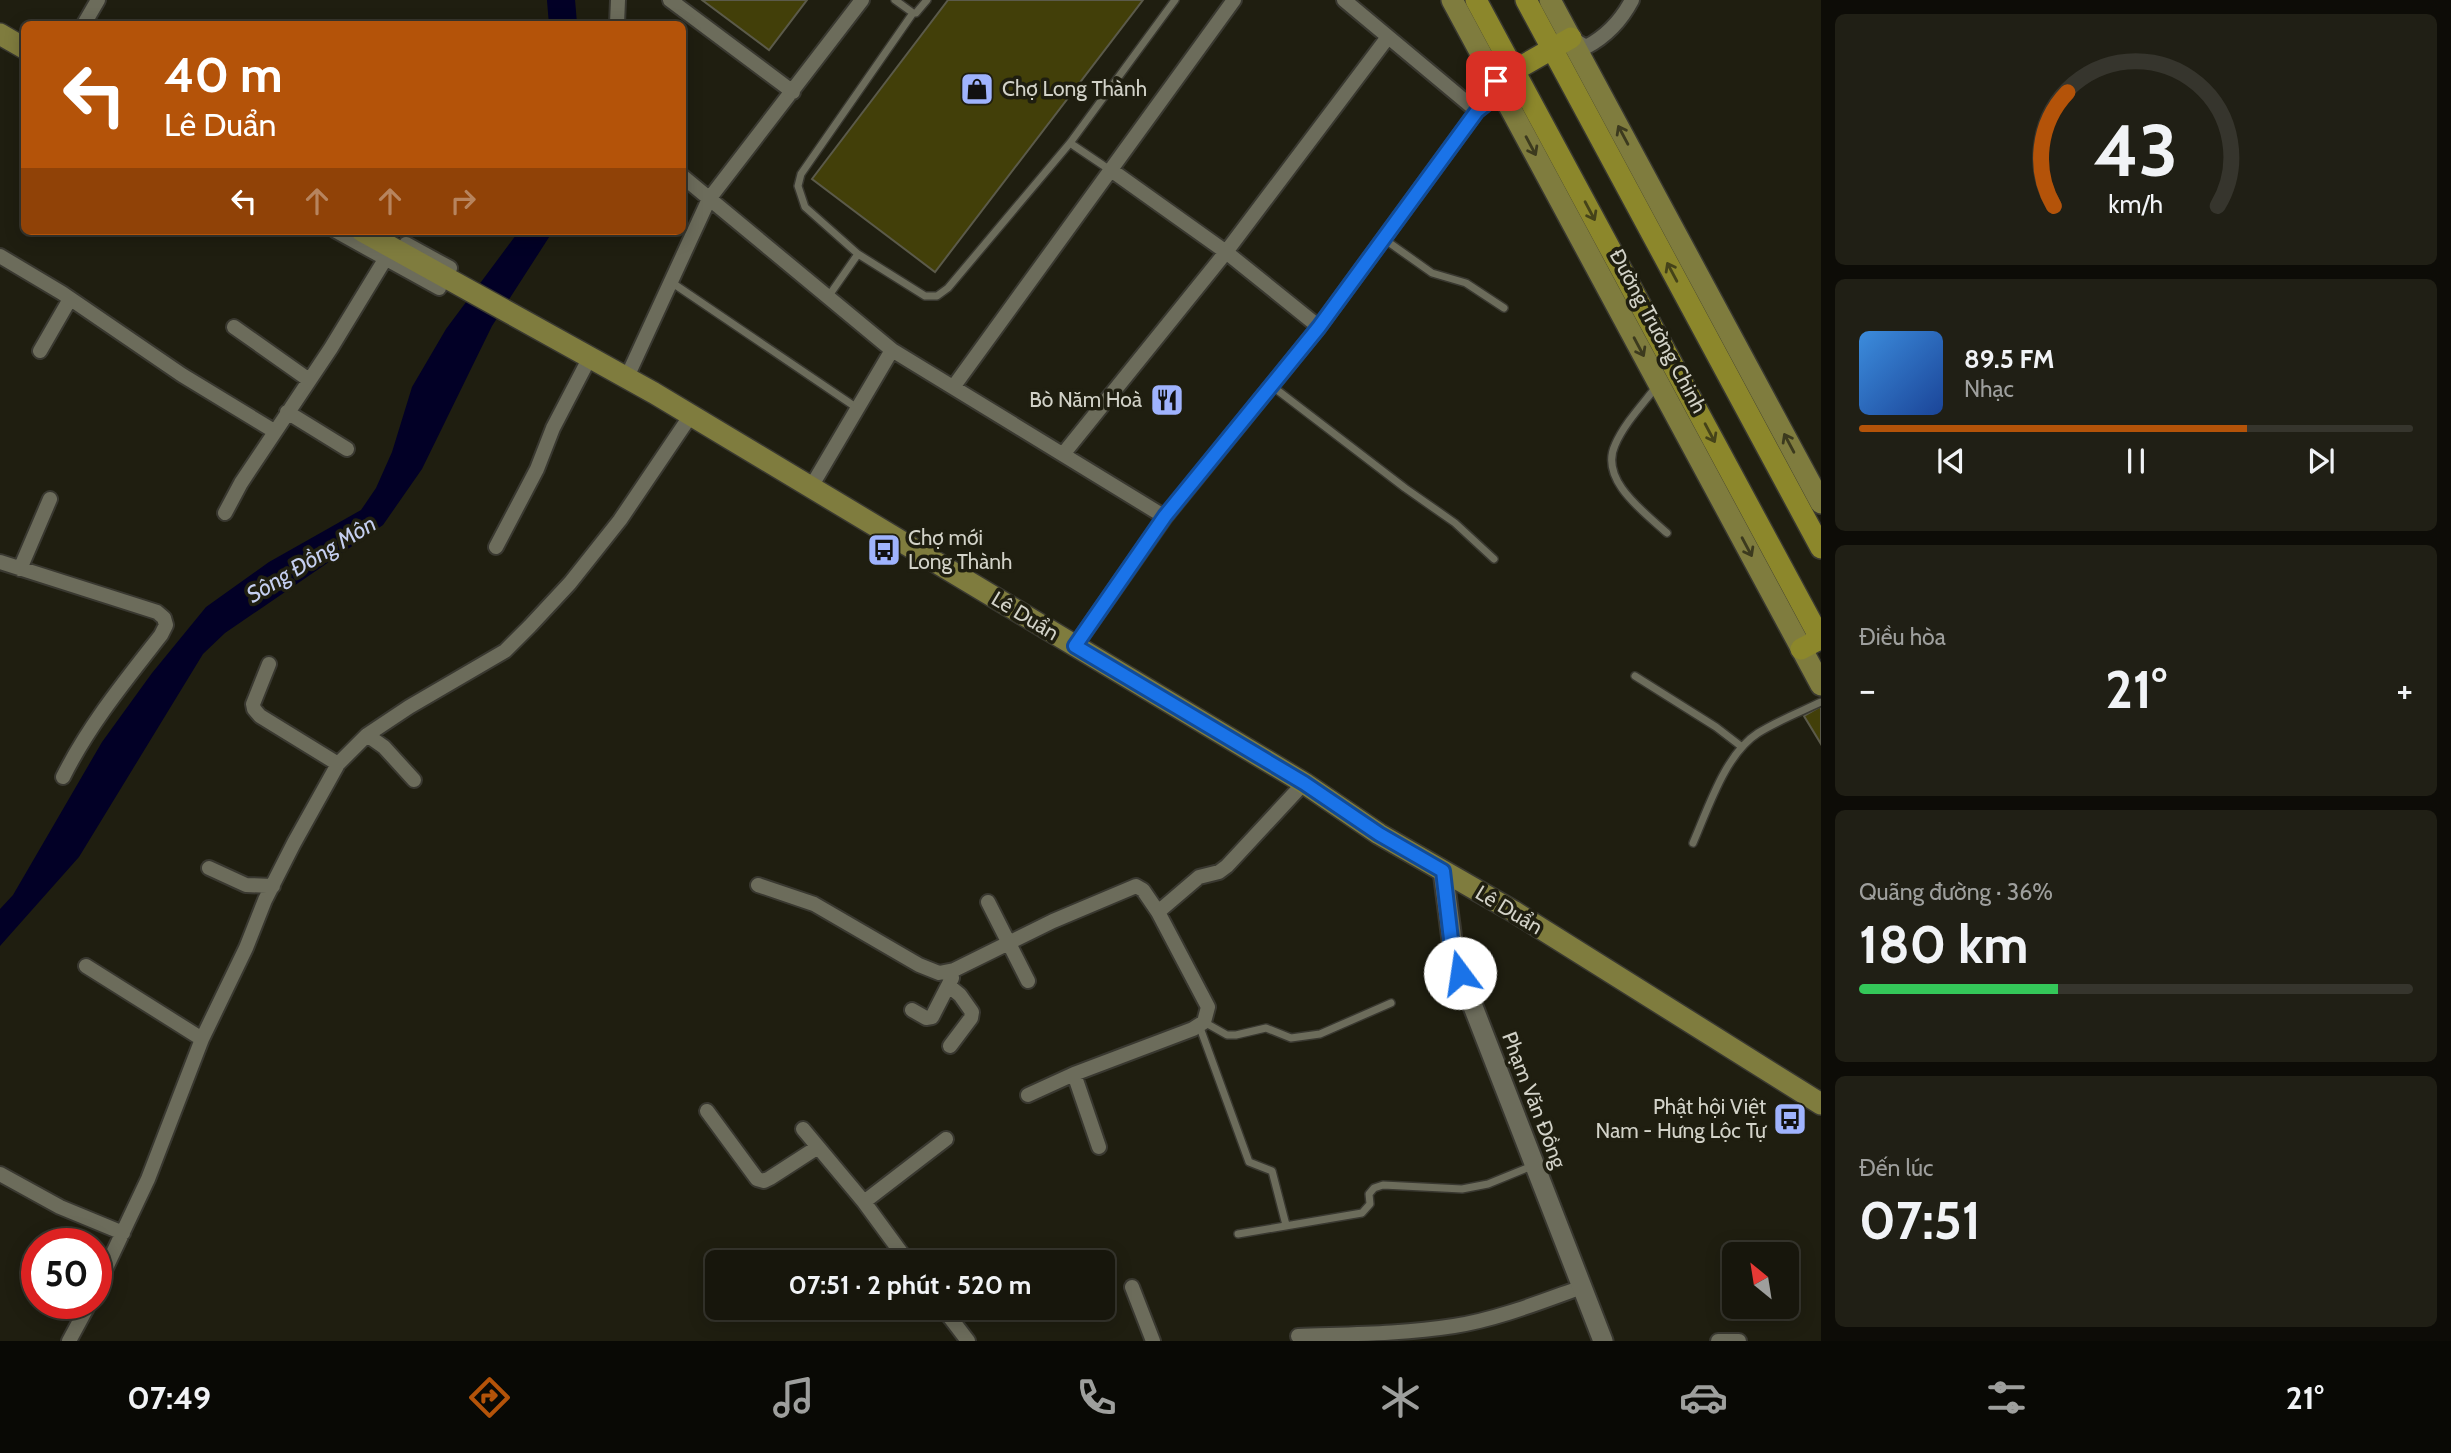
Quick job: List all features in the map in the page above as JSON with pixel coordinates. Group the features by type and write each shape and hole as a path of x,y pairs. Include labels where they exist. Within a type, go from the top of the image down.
{"highway":[{"name":"Đường Trường Chinh","path":"1476,0 1505,76 1814,642"},
{"name":"Đường Trường Chinh","path":"1526,0 1821,548"},
{"path":"1505,76 1571,38"}],"main road":[{"name":"Đường Trường Chinh","path":"1452,0 1505,76 1659,383 1814,642 1821,685"},
{"path":"1550,0 1821,503"},
{"path":"0,34 21,46"},
{"path":"369,235 387,246"},
{"name":"Lê Duẩn","path":"387,246 627,377 691,415 1304,783 1379,834 1513,911 1821,1104"},
{"name":"Phạm Văn Đồng","path":"1443,871 1452,948 1460,973 1603,1341"}],"street":[{"path":"86,21 98,0"},
{"path":"617,21 618,0"},
{"path":"670,0 793,92"},
{"path":"627,377 709,200 862,0"},
{"path":"954,386 1234,0"},
{"path":"1344,0 1477,111"},
{"path":"1571,38 1586,47 1601,39 1623,17 1632,0"},
{"path":"1064,453 1226,252 1388,37"},
{"path":"1075,646 1165,516 1319,327 1477,111 1491,100 1505,76"},
{"path":"1111,170 1226,252 1319,327"},
{"path":"686,180 892,350 1165,516"},
{"path":"225,513 274,431 309,380 387,246 350,235"},
{"path":"0,256 70,299 182,376 274,431"},
{"path":"40,351 70,299"},
{"path":"234,327 309,380"},
{"path":"811,487 892,350"},
{"path":"496,547 537,469 565,403 590,357"},
{"path":"287,412 347,449"},
{"path":"112,1256 148,1179 202,1039 294,843 338,764 367,735 505,651 570,583 620,520 691,415"},
{"path":"20,569 50,499"},
{"path":"0,562 157,612 164,618 166,625 161,635 78,746 63,777"},
{"path":"269,664 253,704 254,709 260,716 338,764"},
{"path":"367,735 384,747 414,780"},
{"path":"1158,912 1199,877 1219,872 1227,866 1304,783"},
{"path":"208,868 246,886 273,886"},
{"path":"758,885 814,904 919,965 939,973 954,970 1009,942 1136,887 1143,890 1158,912 1208,1007 1202,1023 1028,1095"},
{"path":"988,902 1028,981"},
{"path":"86,966 202,1039"},
{"path":"912,1010 926,1018 932,1017 949,986 954,970"},
{"path":"949,986 960,995 972,1012 971,1018 950,1046"},
{"path":"1074,1074 1100,1147"},
{"path":"707,1111 757,1179 764,1181 770,1178 818,1147"},
{"path":"803,1129 864,1202 899,1250"},
{"path":"864,1202 946,1139"},
{"path":"0,1174 60,1207 123,1233"},
{"path":"1132,1287 1153,1341"},
{"path":"1298,1336 1399,1332 1454,1326 1510,1313 1582,1287"},
{"path":"69,1341 81,1319"},
{"path":"952,1320 968,1341"},
{"path":"1718,1341 1739,1341"}],"lane":[{"path":"895,0 913,13"},
{"path":"927,0 913,13 801,174 799,186 805,207 858,254 925,296 937,296 948,288 1070,143 1175,0"},
{"path":"1070,143 1111,170"},
{"path":"1384,239 1432,273 1466,284 1504,309"},
{"path":"828,298 858,254"},
{"path":"671,282 857,408"},
{"path":"1659,383 1624,429 1614,446 1611,463 1615,476 1634,504 1667,533"},
{"path":"1271,386 1455,523 1493,559"},
{"path":"1635,677 1716,727 1742,747"},
{"path":"1693,844 1728,765 1742,747 1757,733 1821,702"},
{"path":"1202,1023 1227,1035 1266,1028 1291,1038 1320,1034 1391,1003"},
{"path":"1202,1023 1249,1162 1272,1171 1286,1224"},
{"path":"1238,1234 1362,1213 1370,1204 1369,1194 1382,1185 1462,1189 1488,1184 1536,1164"}],"water":[{"name":"Sông Đồng Môn","path":"516,235 550,235 492,326 422,469 383,525 225,633 203,654 79,857 0,946 0,909 13,895 102,742 152,673 206,607 269,562 361,510 376,488 392,452 412,387 446,329"}],"building":[{"path":"702,0 807,0 769,50"},
{"name":"Chợ Long Thành","path":"948,0 1143,0 935,272 812,179"},
{"path":"1821,706 1821,744 1804,716"}],"waterway":[{"name":"Sông Đồng Môn","path":"561,0 563,21"}],"place":[{"name":"Chợ Long Thành","path":"977,89"},
{"name":"Bò Năm Hoà","path":"1167,400"},
{"name":"Chợ mới Long Thành","path":"884,550"},
{"name":"Phật hội Việt Nam - Hưng Lộc Tự","path":"1790,1119"}],"route":[{"path":"1460,973 1452,948 1443,871 1379,834 1304,783 1075,646 1165,516 1319,327 1477,111 1491,100 1496,81"}]}
